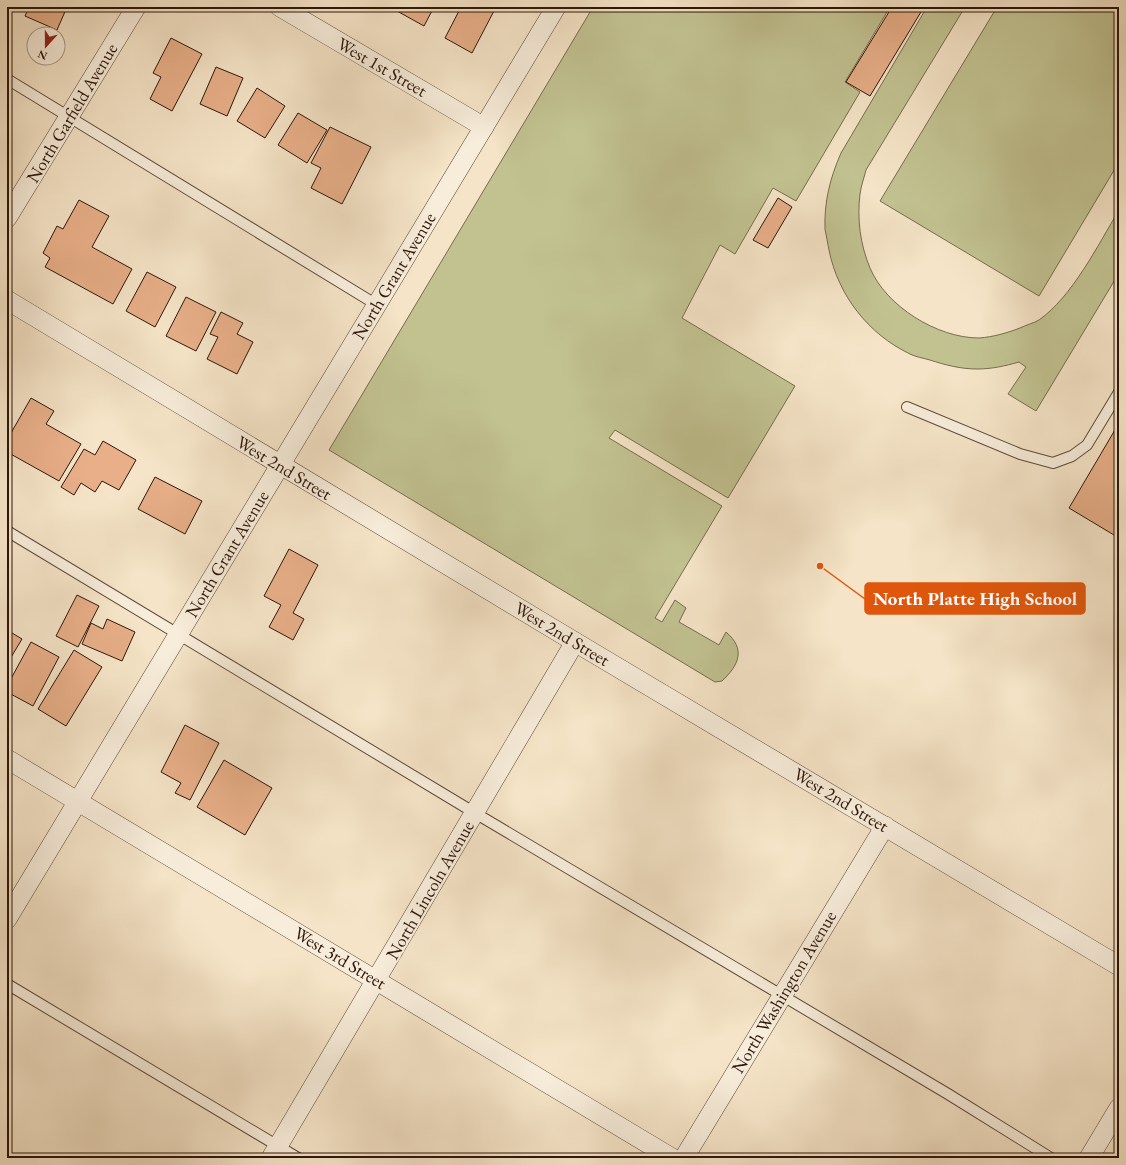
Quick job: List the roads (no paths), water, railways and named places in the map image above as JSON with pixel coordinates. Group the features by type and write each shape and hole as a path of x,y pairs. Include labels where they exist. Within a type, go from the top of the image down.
{"street":[{"name":"North Garfield Avenue","path":"7,218 136,7"},
{"name":"West 1st Street","path":"280,7 484,127"},
{"name":"North Grant Avenue","path":"7,919 556,7"},
{"name":"West 2nd Street","path":"7,300 575,642 1119,966"},
{"name":"North Lincoln Avenue","path":"274,1152 575,642"},
{"name":"West 3rd Street","path":"7,759 672,1158"},
{"name":"North Washington Avenue","path":"684,1158 885,826"},
{"path":"1089,1158 1119,1108"}],"lane":[{"path":"7,79 377,305"},
{"path":"907,407 1020,454 1054,463 1072,456 1087,445 1119,392"},
{"path":"7,531 475,813 948,1094 1051,1158"},
{"path":"7,984 274,1152 298,1158"}],"place":[{"name":"North Platte High School","path":"820,566"}]}
